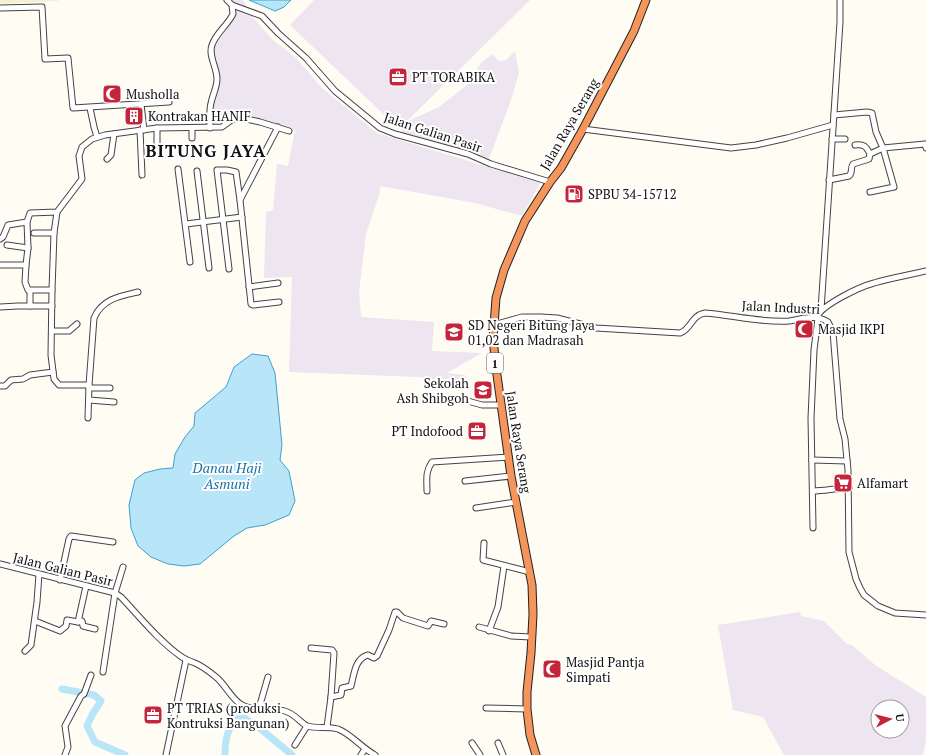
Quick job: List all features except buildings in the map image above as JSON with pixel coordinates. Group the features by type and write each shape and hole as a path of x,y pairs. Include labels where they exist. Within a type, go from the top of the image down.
{"highway":[{"name":"Jalan Raya Serang","path":"536,755 530,735 527,709 532,585 511,476 494,350 493,325 496,298 504,270 525,221 550,182 561,168 583,129 636,27 645,2"}],"street":[{"name":"Jalan Galian Pasir","path":"226,0 232,4 262,16 278,33 306,58 335,91 380,128 395,134 468,154 492,164 550,182"},
{"path":"821,310 840,22 840,0"},
{"path":"210,128 211,103 217,80 215,65 210,54 215,37 233,14 232,4"},
{"path":"0,8 42,7 45,59 68,58 73,108 169,102"},
{"path":"141,104 142,175"},
{"path":"90,108 97,137"},
{"path":"834,115 867,112 872,113 876,132 883,148 894,187 870,192"},
{"path":"110,388 59,385 54,379 51,355 54,233 57,212 82,179 79,156 82,147 97,137 157,128 224,127 233,119 242,118 289,131"},
{"path":"583,129 732,148 756,145 787,138 833,125"},
{"path":"240,200 278,127"},
{"path":"157,128 157,145"},
{"path":"192,128 192,138"},
{"path":"107,160 111,155 114,134"},
{"path":"832,139 845,139"},
{"path":"855,145 863,144 870,154"},
{"path":"830,180 849,176 852,172 852,165 866,160 870,154 883,148 925,144 926,148"},
{"path":"178,169 190,262"},
{"path":"229,269 217,170 236,172 252,305 280,302"},
{"path":"197,171 209,268"},
{"path":"30,306 30,291 27,289 26,282 28,248 26,222 30,213 57,212"},
{"path":"186,224 242,217"},
{"path":"0,239 3,237 8,224 26,222"},
{"path":"34,233 54,233"},
{"path":"7,246 28,248"},
{"path":"0,265 26,265"},
{"path":"813,528 812,407 817,317 821,310 834,301 873,283 926,271"},
{"path":"249,287 278,283"},
{"path":"30,291 52,290"},
{"path":"88,418 94,318 103,304 121,296 138,292"},
{"path":"0,307 52,306"},
{"name":"Jalan Industri","path":"493,325 522,317 549,317 596,328 680,333 684,331 696,316 705,313 788,321 817,317 828,322 833,332 840,419 845,439 848,488 849,552 860,588 871,602 886,610 898,613 926,615"},
{"path":"52,331 69,331 77,324"},
{"path":"0,386 4,386 10,380 23,379 30,375 53,372"},
{"path":"444,399 464,400 482,405 501,405"},
{"path":"89,400 114,402"},
{"path":"428,491 426,476 432,462 509,457"},
{"path":"812,460 847,461"},
{"path":"465,481 511,476"},
{"path":"813,491 830,490 833,488 848,488"},
{"path":"476,508 516,502"},
{"path":"60,580 69,539 71,536 113,542"},
{"path":"484,543 483,560 530,572"},
{"name":"Jalan Galian Pasir","path":"0,564 86,586 121,597 163,643 186,660 196,664 215,676 222,682 237,702 244,706 273,709 291,713 307,726"},
{"path":"489,630 498,607 504,566"},
{"path":"103,672 115,594 123,567"},
{"path":"25,651 31,645 35,622 39,574"},
{"path":"78,622 86,586"},
{"path":"331,697 341,695 342,688 351,686 355,670 364,656 368,655 374,658 379,654 395,612 403,618 428,626 431,621 444,624"},
{"path":"35,622 60,631 66,626 67,620 78,622 82,621 83,626 96,629"},
{"path":"479,627 511,636 531,637"},
{"path":"312,648 333,651 331,697 327,727"},
{"path":"166,755 186,660"},
{"path":"65,755 68,747 64,726 84,693 91,675"},
{"path":"259,708 268,677"},
{"path":"486,708 527,709"},
{"path":"295,745 307,726 327,727 348,735 375,755"},
{"path":"472,743 480,755"},
{"path":"498,743 503,755"},
{"path":"361,755 365,749"}],"shaded area":[{"path":"0,0 58,0 58,1 0,4"},
{"path":"230,0 243,0 254,19 273,40 295,57 322,88 377,133 540,183 522,216 475,203 380,186 380,192 366,234 359,292 361,317 434,322 432,351 482,353 447,373 465,375 466,379 464,382 460,383 418,377 289,372 292,277 264,278 266,212 273,210 277,164 288,166 295,130 243,115 230,117 225,122 213,123 214,98 219,87 219,75 212,55 221,32 234,19 236,12"},
{"name":"PT TORABIKA","path":"314,0 530,0 399,129 290,25"},
{"path":"515,51 519,73 511,100 489,159 469,151 401,133 406,122 439,107 467,85 481,63 492,54 499,61 506,60"},
{"path":"800,612 801,616 824,621 847,644 852,645 875,665 926,697 926,740 923,755 784,755 763,717 733,710 718,625"}],"water":[{"path":"249,0 291,0 284,7 275,11"},
{"name":"Danau Haji Asmuni","path":"252,354 268,356 275,373 282,445 280,460 289,471 295,501 289,515 265,525 247,528 234,536 200,564 184,566 168,564 151,557 138,546 131,528 129,505 135,480 144,473 160,469 173,468 175,454 185,437 194,426 195,413 226,387 234,367"}],"waterway":[{"path":"62,689 94,695 101,701 87,726 95,742 125,755"},
{"path":"225,755 225,744 230,728 235,719 244,718 257,726 292,755"}],"place":[{"name":"PT TORABIKA","path":"398,77"},
{"name":"Musholla","path":"112,94"},
{"name":"Kontrakan HANIF","path":"134,116"},
{"name":"SPBU 34-15712","path":"574,194"},
{"name":"Masjid IKPI","path":"804,329"},
{"name":"SD Negeri Bitung Jaya 01,02 dan Madrasah","path":"454,332"},
{"name":"Sekolah Ash Shibgoh","path":"483,390"},
{"name":"PT Indofood","path":"477,431"},
{"name":"Alfamart","path":"843,483"},
{"name":"Masjid Pantja Simpati","path":"552,669"},
{"name":"PT TRIAS (produksi Kontruksi Bangunan)","path":"153,715"}],"district":[{"name":"BITUNG JAYA","path":"206,150"}]}
